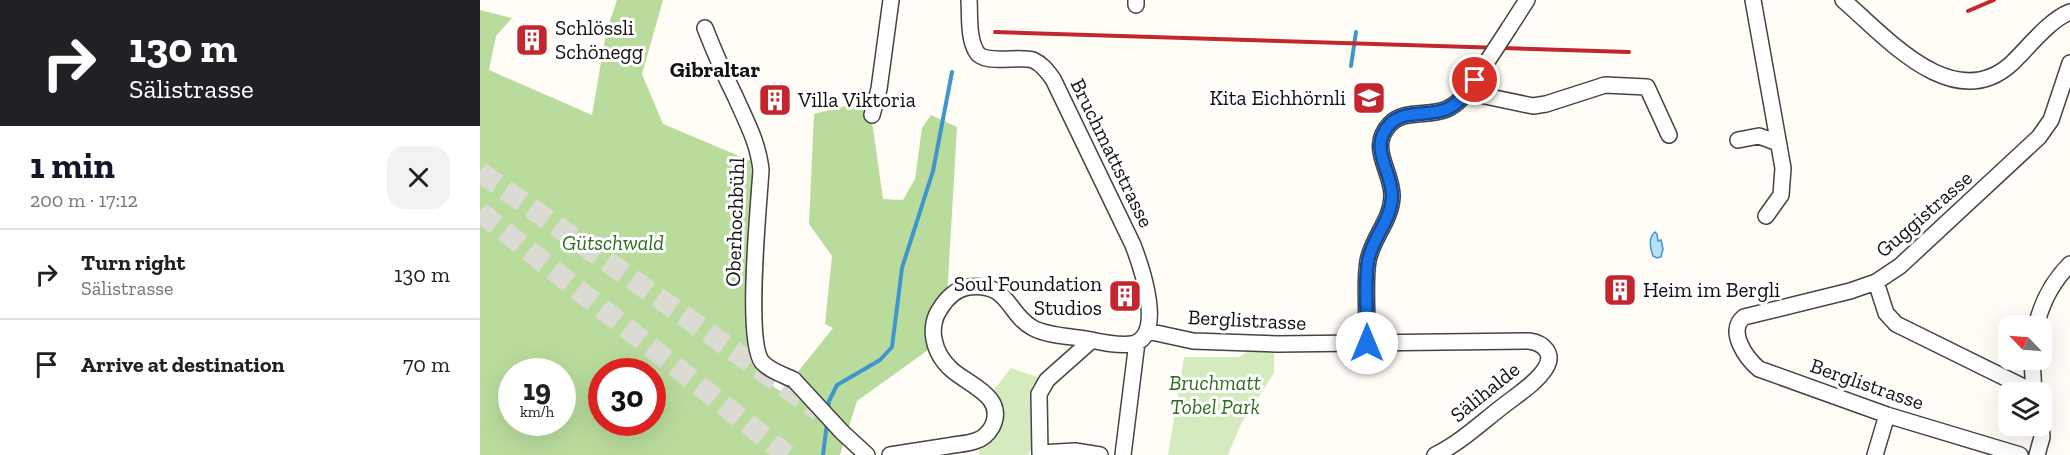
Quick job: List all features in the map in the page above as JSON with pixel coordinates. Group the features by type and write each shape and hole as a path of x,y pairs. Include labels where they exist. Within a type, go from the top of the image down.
{"street":[{"path":"872,115 879,89 891,0"},
{"name":"Bruchmattstrasse","path":"969,0 975,50 979,55 989,59 1032,60 1045,67 1053,79 1139,260 1151,315 1142,337 1123,455"},
{"path":"1367,343 1368,262 1371,248 1391,211 1393,195 1381,157 1380,146 1383,134 1390,123 1401,116 1448,109 1461,100 1527,0"},
{"path":"1753,0 1783,168 1781,195 1766,216"},
{"path":"1844,0 1915,62 1930,72 1950,79 1967,80 1986,78 2009,66 2059,18 2070,12"},
{"name":"Oberhochbühl","path":"705,28 716,57 752,132 762,170 753,303 756,349 762,363 777,373 791,378 867,455"},
{"name":"Guggistrasse","path":"1744,317 1850,291 1876,282 1900,266 2039,137 2051,120 2070,63"},
{"path":"1473,85 1485,96 1533,106 1605,85 1647,87 1669,135"},
{"path":"1738,140 1759,136 1778,143"},
{"path":"2038,316 2051,289 2070,264"},
{"path":"1876,282 1886,313 1896,324 2014,382"},
{"name":"Berglistrasse","path":"890,455 975,448 989,432 994,422 993,404 988,395 954,372 943,360 935,345 933,331 937,313 947,298 964,288 984,286 994,290 1006,299 1030,326 1040,331 1127,344 1142,337 1193,342 1297,344 1529,341 1545,346 1548,352"},
{"name":"Berglistrasse","path":"1744,317 1738,323 1737,330 1741,346 1759,369 1887,415 2020,455"},
{"path":"1092,340 1047,380 1039,394 1040,453 1075,451 1100,455"},
{"name":"Sälihalde","path":"1436,455 1459,441 1533,382 1545,369 1548,352"},
{"path":"1875,455 1887,415"},
{"path":"2037,455 2042,436"}],"green space":[{"name":"Gütschwald","path":"617,0 663,0 642,74 663,124 751,161 757,244 750,262 746,314 749,357 756,369 775,388 786,394 794,385 797,373 833,328 825,324 832,256 809,224 814,114 869,100 883,199 903,200 915,179 922,128 931,115 957,127 947,298 935,345 857,401 840,455 480,455 480,10 512,18 496,36 489,70 592,115 606,33"},
{"name":"Bruchmatt Tobel Park","path":"1248,351 1274,351 1274,373 1240,426 1228,455 1168,455 1184,357 1239,357"},
{"path":"1011,368 1040,378 1039,383 1032,386 1033,446 1028,455 979,455 979,446 995,436 1001,427 1005,408 993,391"}],"water":[{"path":"1655,232 1658,241 1661,240 1663,249 1661,257 1657,258 1653,256 1650,246 1651,237"}],"waterway":[{"path":"1351,66 1356,32"},
{"path":"828,410 829,401 837,385 880,360 892,347 902,268 933,171 952,72"},
{"path":"823,455 827,423"}],"tunnel":[{"path":"480,172 819,411"},
{"path":"480,212 787,455"}],"railway":[{"path":"1968,11 1994,0"},
{"path":"995,32 1629,52"}],"place":[{"name":"Schlössli Schönegg","path":"532,40"},
{"name":"Kita Eichhörnli","path":"1369,98"},
{"name":"Villa Viktoria","path":"775,100"},
{"name":"Heim im Bergli","path":"1620,290"},
{"name":"Soul Foundation Studios","path":"1125,296"}],"district":[{"name":"Gibraltar","path":"715,69"}],"route":[{"path":"1367,343 1368,262 1371,248 1391,211 1393,195 1381,157 1380,146 1383,134 1390,123 1401,116 1448,109 1461,100 1475,80"}]}
